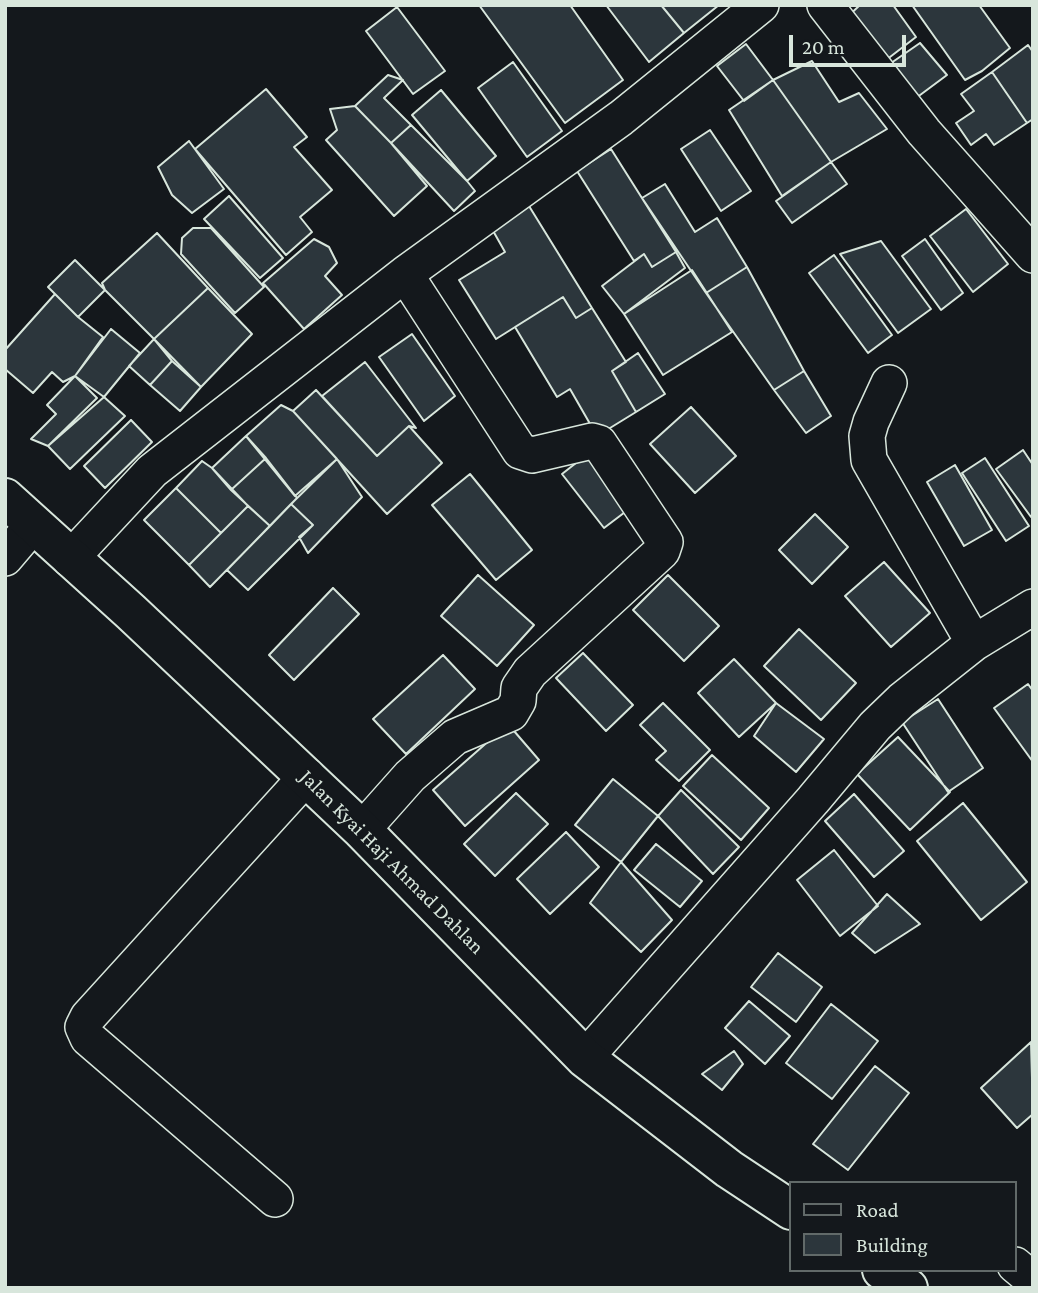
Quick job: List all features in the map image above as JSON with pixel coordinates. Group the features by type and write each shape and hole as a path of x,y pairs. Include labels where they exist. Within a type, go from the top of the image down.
{"street":[{"path":"70,559 152,471 405,274 621,118 761,5"},
{"path":"825,5 924,132 1033,255"},
{"path":"362,830 410,776 455,737 511,713 518,701 523,680 662,551 665,542 599,443 592,441 532,455 513,445 405,274"},
{"path":"889,383 867,436 869,460 974,643"},
{"name":"Jalan Kyai Haji Ahmad Dahlan","path":"5,498 307,776 585,1058 729,1169 790,1209"},
{"path":"5,558 33,525"},
{"path":"585,1058 876,726 902,700 974,643 1033,607"},
{"path":"275,1199 88,1038 83,1027 88,1017 307,776"},
{"path":"1017,1267 1033,1280"},
{"path":"885,1272 908,1288"}],"building":[{"path":"479,5 570,5 623,80 565,123"},
{"path":"606,5 661,5 684,33 649,62"},
{"path":"661,5 719,5 684,33"},
{"path":"860,5 893,5 916,37 877,67 844,20"},
{"path":"912,5 979,5 1010,48 982,71 965,80"},
{"path":"397,7 445,71 413,94 366,31"},
{"path":"920,43 947,75 908,104 881,70"},
{"path":"746,44 773,80 744,101 717,66"},
{"path":"1028,45 1033,52 1033,119 1027,123 992,72"},
{"path":"812,61 839,102 859,93 887,129 831,162 773,80"},
{"path":"513,62 562,131 527,157 478,88"},
{"path":"992,72 1027,123 994,145 986,134 971,145 956,123 974,111 961,94"},
{"path":"388,75 403,80 384,98 411,125 391,143 355,106"},
{"path":"773,80 831,162 782,196 729,110"},
{"path":"266,89 307,137 294,147 332,190 300,217 312,232 286,255 195,149"},
{"path":"441,90 496,156 467,181 412,115"},
{"path":"355,106 427,186 394,216 326,140 337,130 330,109"},
{"path":"411,125 475,191 454,211 391,143"},
{"path":"710,130 751,191 721,211 681,149"},
{"path":"189,141 224,189 192,213 172,195 158,167"},
{"path":"611,149 676,252 652,267 644,254 634,261 577,171"},
{"path":"831,162 847,184 792,223 776,201"},
{"path":"665,184 695,232 717,218 747,267 706,293 642,198"},
{"path":"229,196 283,258 260,278 204,219"},
{"path":"529,206 592,308 576,318 563,297 496,339 459,280 505,252 492,229"},
{"path":"966,209 1008,264 973,292 930,236"},
{"path":"193,228 211,228 264,287 235,313 181,254 182,238"},
{"path":"157,233 208,288 154,339 105,290 102,283"},
{"path":"314,239 329,247 337,263 325,276 342,295 304,329 263,283"},
{"path":"925,239 963,293 941,310 902,256"},
{"path":"881,241 931,309 898,333 840,254"},
{"path":"676,252 685,268 624,314 602,286 644,254 652,267"},
{"path":"834,255 892,335 868,353 809,273"},
{"path":"75,260 105,290 78,317 48,287"},
{"path":"747,267 804,371 774,390 706,293"},
{"path":"692,270 732,332 663,375 624,314"},
{"path":"208,288 252,334 201,387 154,339"},
{"path":"55,294 103,337 75,376 63,382 52,372 33,393 5,369 5,350"},
{"path":"563,297 576,318 592,308 626,362 612,371 636,412 597,436 570,389 557,397 515,327"},
{"path":"111,329 140,353 104,397 75,376"},
{"path":"412,334 455,396 424,421 379,357"},
{"path":"154,339 172,361 150,385 129,366"},
{"path":"638,353 665,394 636,412 612,371"},
{"path":"172,361 201,387 180,411 150,385"},
{"path":"365,362 416,428 409,426 377,456 322,396"},
{"path":"804,371 831,416 806,433 774,390"},
{"path":"75,376 97,398 48,446 31,439 56,414 47,405"},
{"path":"316,390 377,456 409,426 442,463 387,514 293,411"},
{"path":"104,397 125,416 70,469 48,446"},
{"path":"281,405 293,411 337,459 295,496 246,436"},
{"path":"691,407 736,456 695,493 650,444"},
{"path":"131,420 152,442 105,488 84,466"},
{"path":"246,436 266,458 231,490 212,468"},
{"path":"1023,450 1033,465 1031,517 996,469"},
{"path":"590,452 633,506 604,528 562,474"},
{"path":"266,458 297,498 270,526 231,490"},
{"path":"985,458 1029,526 1006,541 962,473"},
{"path":"337,459 362,497 308,553 299,537 313,525 291,504"},
{"path":"202,461 248,506 221,533 176,488"},
{"path":"955,465 992,530 964,546 927,482"},
{"path":"470,474 532,550 496,580 432,505"},
{"path":"176,488 221,533 189,565 144,520"},
{"path":"291,504 313,525 248,590 227,570"},
{"path":"248,506 270,526 210,587 189,565"},
{"path":"815,514 848,547 812,584 779,550"},
{"path":"884,562 930,613 891,647 845,596"},
{"path":"478,575 534,625 497,666 441,616"},
{"path":"668,575 719,626 684,661 633,610"},
{"path":"333,588 359,614 294,680 269,655"},
{"path":"799,629 856,683 821,720 764,666"},
{"path":"583,653 633,705 606,731 556,678"},
{"path":"443,655 475,689 406,754 373,719"},
{"path":"734,659 776,703 739,737 698,693"},
{"path":"1028,684 1033,691 1033,762 994,708"},
{"path":"938,699 983,768 948,792 902,722"},
{"path":"663,703 710,750 679,781 656,760 666,751 640,725"},
{"path":"776,703 824,739 796,772 754,736"},
{"path":"508,724 539,760 465,826 433,790"},
{"path":"898,737 950,792 910,830 857,774"},
{"path":"712,755 769,808 741,840 683,786"},
{"path":"613,779 658,816 621,862 575,825"},
{"path":"681,790 739,847 713,874 658,816"},
{"path":"516,793 548,824 495,876 464,844"},
{"path":"854,794 904,851 874,877 825,821"},
{"path":"963,803 1027,882 981,920 917,841"},
{"path":"566,832 599,867 550,914 517,879"},
{"path":"656,844 702,881 680,907 634,870"},
{"path":"834,850 878,906 840,936 797,880"},
{"path":"621,862 672,920 641,952 590,903"},
{"path":"887,894 920,924 875,953 852,933"},
{"path":"778,953 822,987 796,1022 751,987"},
{"path":"749,1001 790,1036 765,1064 725,1028"},
{"path":"831,1004 878,1041 832,1099 786,1063"},
{"path":"1031,1042 1033,1114 1017,1128 981,1088"},
{"path":"734,1051 743,1064 722,1090 702,1074"},
{"path":"875,1066 909,1093 848,1170 813,1144"}]}
